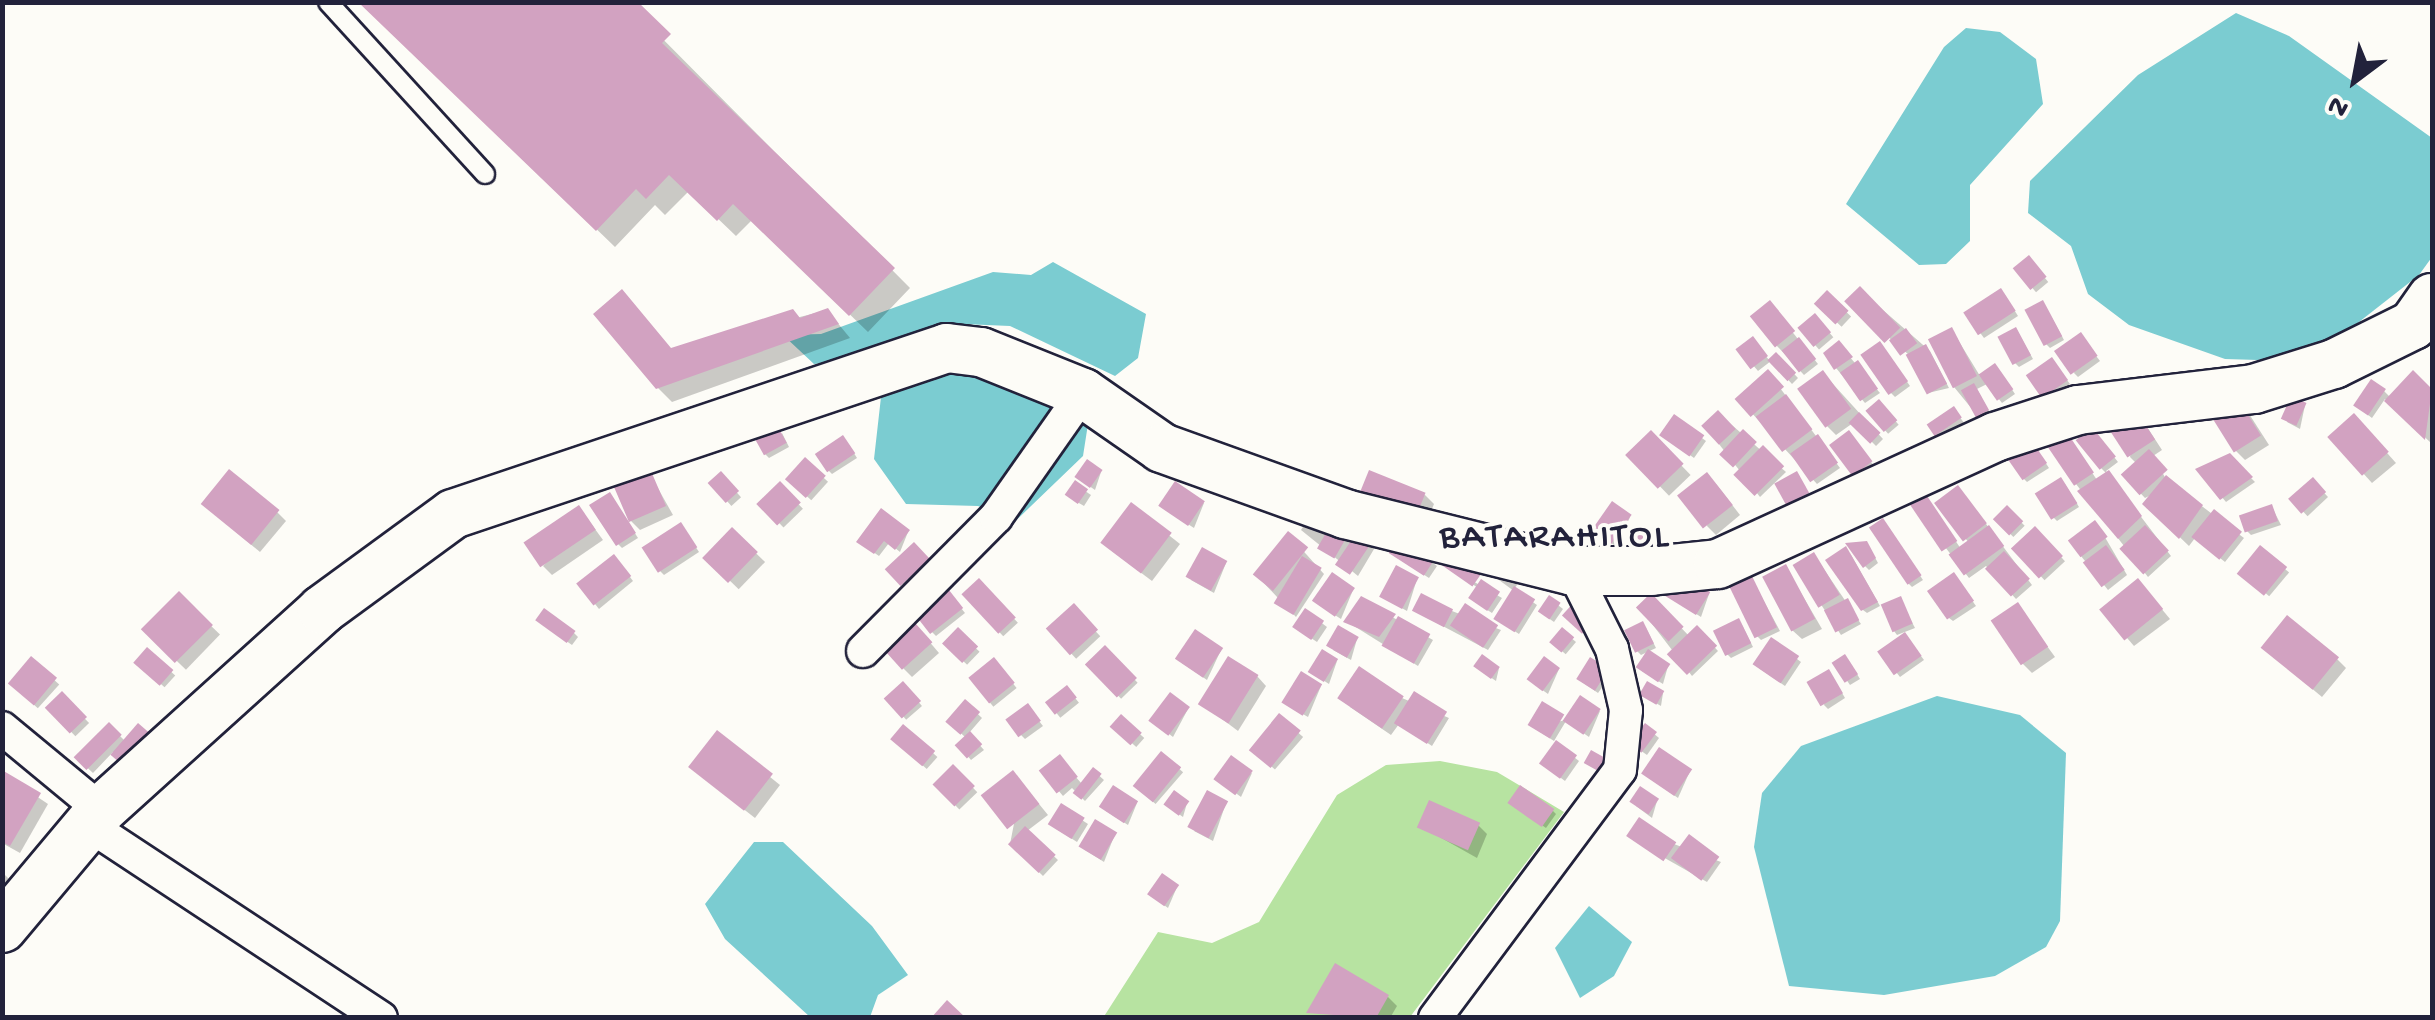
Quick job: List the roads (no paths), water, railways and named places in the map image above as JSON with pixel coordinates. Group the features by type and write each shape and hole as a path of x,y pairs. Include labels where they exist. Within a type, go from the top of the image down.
{"street":[{"path":"2,928 94,817 322,610 453,514 947,348 981,352 1083,392 1162,448 1344,514 1572,571 1718,564 1995,437 2078,410 2254,388 2334,364 2414,325 2432,298"},
{"path":"863,651 996,517 1083,392"},
{"path":"1435,1018 1620,770 1626,710 1612,649 1572,571"},
{"path":"2,728 94,817 381,1018"}],"lane":[{"path":"328,2 485,174"}],"water":[{"path":"2236,13 2289,36 2432,138 2432,257 2419,275 2327,347 2258,360 2225,359 2129,325 2088,294 2071,246 2028,213 2030,181 2138,75"},
{"path":"1966,28 2000,32 2036,59 2043,104 1970,185 1970,241 1946,264 1919,265 1846,204 1944,47"},
{"path":"1053,262 1146,314 1138,358 1115,376 1010,326 963,324 856,360 814,364 783,335 821,334 993,272 1031,275"},
{"path":"971,359 1088,424 1083,456 1004,532 1000,515 978,506 906,504 874,459 881,397 905,373"},
{"path":"1937,696 2020,715 2066,753 2060,921 2046,947 1995,976 1884,995 1789,986 1754,847 1762,793 1801,746"},
{"path":"754,842 783,842 872,926 908,975 878,995 870,1017 810,1017 725,939 705,904"},
{"path":"1589,906 1632,942 1614,976 1580,998 1555,948"}],"district":[{"name":"BATARAHITOL","path":"1555,539"}]}
